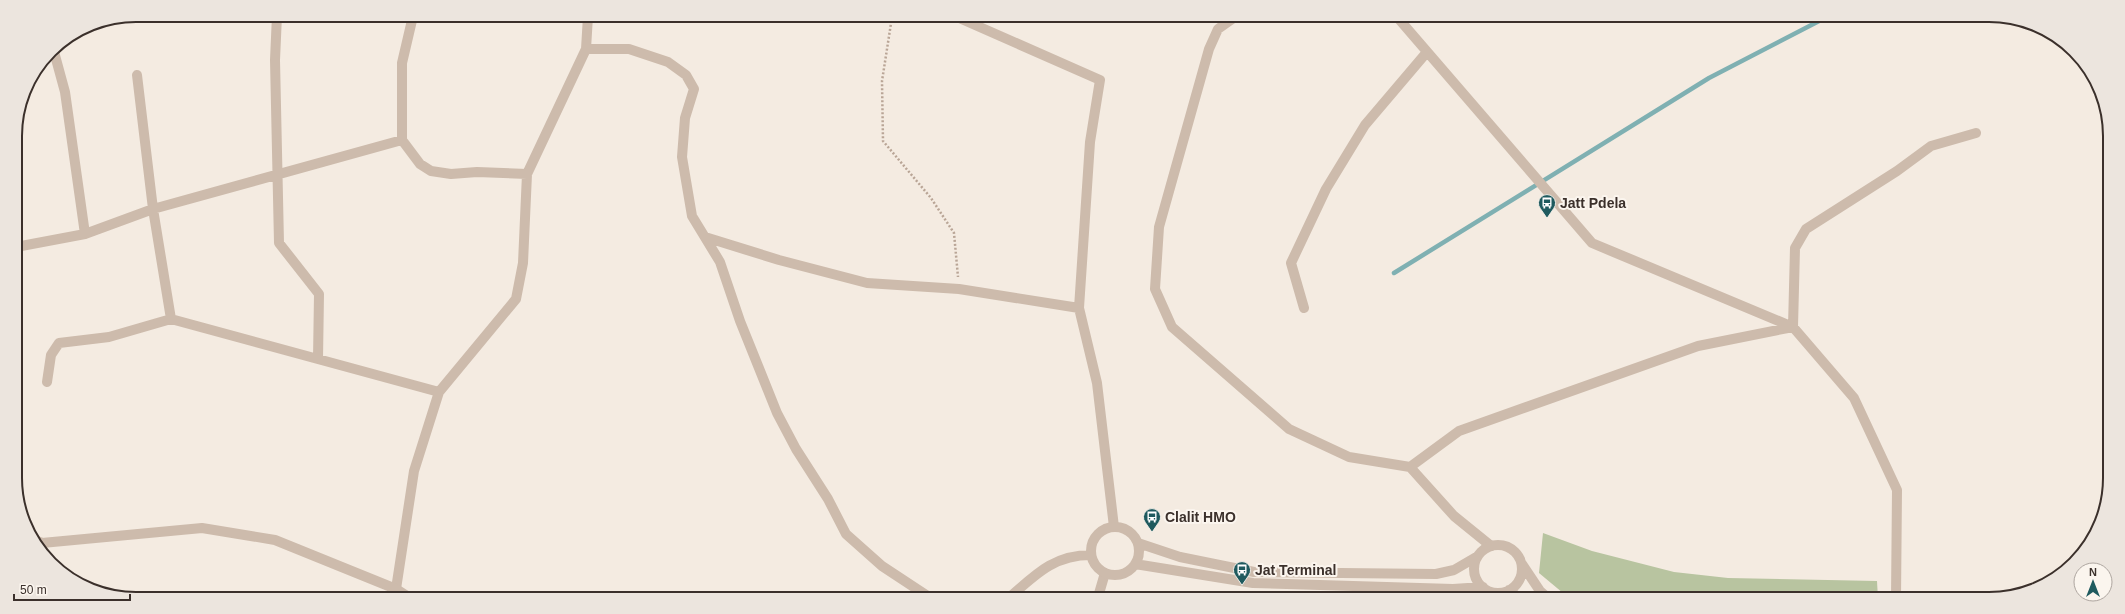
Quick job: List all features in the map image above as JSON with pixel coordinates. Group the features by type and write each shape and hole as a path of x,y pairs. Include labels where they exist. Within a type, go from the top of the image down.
{"street":[{"path":"277,22 274,60 279,243 319,294 318,359"},
{"path":"412,22 402,64 402,140 420,164 431,171 451,174 477,172 527,174"},
{"path":"44,545 202,528 275,540 393,592 414,471 439,392 516,299 523,263 527,174 586,49 588,22"},
{"path":"968,22 1100,80 1090,142 1079,308 1097,383 1114,527"},
{"path":"1228,22 1218,29 1209,49 1158,226 1155,289 1172,328 1289,429 1348,457 1410,467 1454,516 1491,546"},
{"path":"1401,22 1592,243 1793,328 1854,398 1897,490 1896,592"},
{"path":"586,49 629,49 668,62 686,75 694,89 685,118 682,158 692,216 720,262 740,321 777,413 796,449 828,499 846,534 882,566 921,592"},
{"path":"1304,308 1291,263 1319,202 1365,125 1427,52"},
{"path":"55,55 65,92 84,234"},
{"path":"137,74 153,209 171,319"},
{"path":"1793,328 1795,248 1806,229 1890,176 1931,146 1976,133"},
{"path":"22,246 84,234 153,209 402,140"},
{"path":"705,237 778,260 867,283 959,289 1079,308"},
{"path":"47,382 51,355 59,343 109,337 171,319 439,392"},
{"path":"1410,467 1459,431 1467,428 1698,346 1793,328"},
{"path":"1138,543 1138,558 1135,564 1131,569 1118,575 1105,573 1094,562 1091,555 1094,539 1106,529 1114,527 1128,531 1138,543 1180,557 1254,572 1436,574 1454,570 1478,556 1491,546 1499,545 1510,548 1519,557 1522,564 1541,592"},
{"path":"1016,592 1050,564 1074,555 1091,555"},
{"path":"1478,556 1474,571 1476,578 1483,587 1494,592 1509,590 1520,580 1522,564"},
{"path":"1135,564 1253,582 1453,589 1483,587"},
{"path":"1099,592 1105,573"}],"path":[{"path":"891,22 882,81 883,140 931,198 954,233 959,289"}],"green space":[{"path":"1543,533 1592,551 1674,572 1728,578 1877,581 1878,592 1562,592 1539,573"}],"waterway":[{"path":"1394,273 1709,78 1817,22"}],"place":[{"name":"Jatt Pdela","path":"1547,218"},
{"name":"Clalit HMO","path":"1152,532"},
{"name":"Jat Terminal","path":"1242,585"}]}
